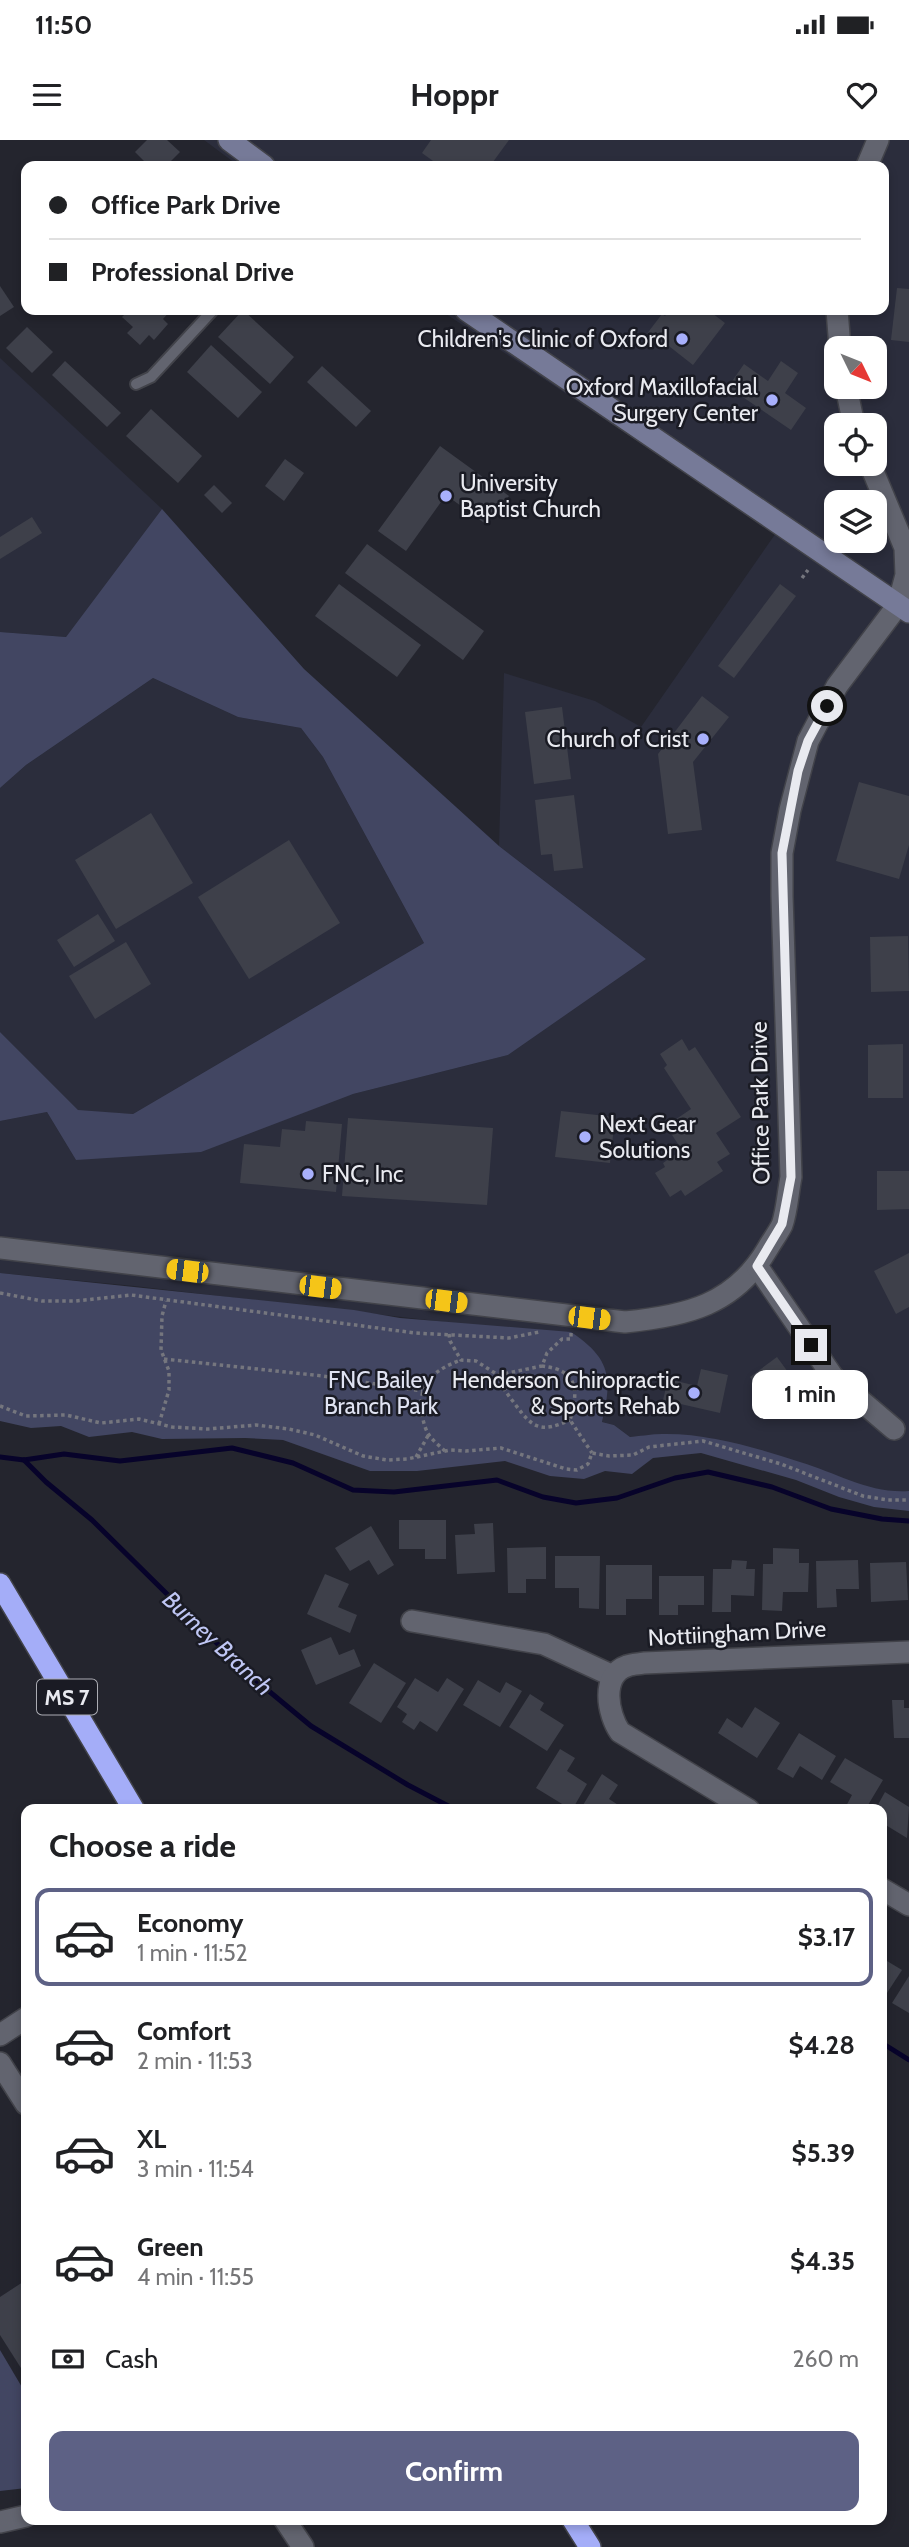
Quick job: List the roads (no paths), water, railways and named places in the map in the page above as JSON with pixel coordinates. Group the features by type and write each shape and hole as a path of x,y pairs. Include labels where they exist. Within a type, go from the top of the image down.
{"highway":[{"name":"MS 7","path":"0,1584 130,1804"},
{"path":"576,2525 590,2547"}],"street":[{"path":"229,140 257,161"},
{"path":"869,161 878,140"},
{"path":"473,315 903,608 905,548 875,476"},
{"path":"838,315 840,336"},
{"name":"Office Park Drive","path":"0,1248 625,1322 667,1318 707,1306 734,1289 757,1266 782,1224 791,1177 782,853 798,771 808,741 837,686 903,608"},
{"path":"757,1266 833,1377 894,1429"},
{"path":"412,1621 544,1644 613,1676 608,1697 613,1722 620,1732 740,1804"},
{"name":"Nottiingham Drive","path":"613,1676 625,1666 644,1663 909,1652"},
{"path":"887,1891 909,1905"},
{"path":"0,2035 21,2021"},
{"path":"0,2063 21,2096"},
{"path":"0,2522 21,2517"},
{"path":"288,2525 303,2547"}],"lane":[{"path":"135,384 151,377 208,315"}],"waterway":[{"path":"0,1457 24,1460 64,1454 120,1461 232,1448 293,1463 353,1490 394,1492 497,1480 543,1497 576,1503 617,1498 675,1478 708,1472 772,1487 831,1509 882,1519 909,1521"},
{"name":"Burney Branch","path":"24,1460 92,1520 247,1673 311,1726 444,1804"},
{"name":"Burney Branch","path":"887,2046 909,2060"}],"place":[{"name":"Children's Clinic of Oxford","path":"682,339"},
{"name":"Oxford Maxillofacial Surgery Center","path":"772,400"},
{"name":"University Baptist Church","path":"446,496"},
{"name":"Church of Crist","path":"703,739"},
{"name":"Next Gear Solutions","path":"585,1137"},
{"name":"FNC, Inc","path":"308,1174"},
{"name":"Henderson Chiropractic & Sports Rehab","path":"694,1393"}],"park label":[{"name":"FNC Bailey Branch Park","path":"381,1393"}]}
